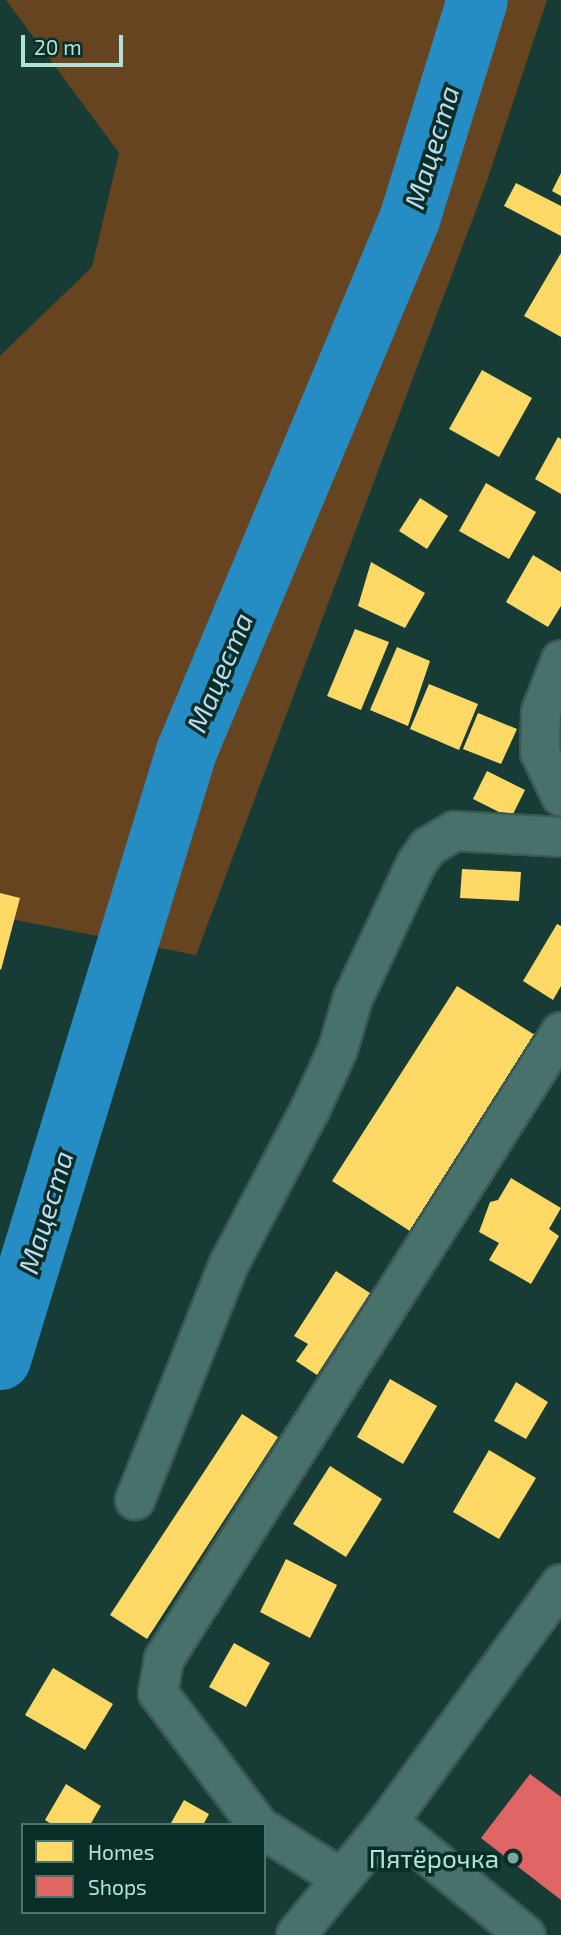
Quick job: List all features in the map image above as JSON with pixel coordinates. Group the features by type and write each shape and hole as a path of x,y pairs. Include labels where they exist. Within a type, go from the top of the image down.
{"street":[{"path":"561,660 541,712 540,752 561,796"},
{"path":"135,1500 229,1264 310,1110 364,974 416,864 428,847 455,831 561,837"},
{"path":"256,1823 158,1693 164,1659 561,1032"},
{"path":"296,1935 548,1627 561,1584"},
{"path":"388,1822 525,1935"},
{"path":"266,1831 341,1878"}],"shaded area":[{"path":"6,0 547,0 487,181 196,955 0,917 0,356 92,267 119,153"}],"building: Homes":[{"path":"561,173 561,196 552,191"},
{"path":"516,183 561,206 561,236 504,206"},
{"path":"561,253 561,337 524,316"},
{"path":"482,370 532,398 499,457 449,429"},
{"path":"558,437 561,439 561,494 535,479"},
{"path":"486,483 536,512 509,559 459,531"},
{"path":"420,498 448,516 427,549 399,531"},
{"path":"533,555 561,572 561,606 548,627 506,602"},
{"path":"371,562 425,593 405,628 358,606"},
{"path":"355,629 389,642 361,710 327,696"},
{"path":"397,647 430,661 408,726 370,710"},
{"path":"429,684 478,704 459,750 410,729"},
{"path":"478,713 517,729 501,764 463,749"},
{"path":"487,771 525,790 511,818 473,799"},
{"path":"462,869 521,872 519,901 460,898"},
{"path":"0,893 20,898 1,970 0,969"},
{"path":"557,924 561,926 561,986 553,1000 523,981"},
{"path":"457,986 538,1037 413,1233 332,1181"},
{"path":"511,1178 561,1208 549,1229 559,1236 531,1284 489,1260 499,1243 479,1232 490,1202 498,1200"},
{"path":"336,1271 370,1293 317,1375 296,1361 308,1344 294,1336"},
{"path":"390,1379 437,1406 403,1464 357,1437"},
{"path":"516,1382 548,1402 526,1439 494,1421"},
{"path":"242,1414 278,1437 147,1639 110,1615"},
{"path":"489,1450 536,1478 499,1539 453,1512"},
{"path":"330,1466 382,1499 346,1557 293,1524"},
{"path":"286,1559 337,1585 310,1638 260,1612"},
{"path":"234,1643 270,1663 246,1707 209,1687"},
{"path":"53,1668 113,1704 85,1750 25,1715"},
{"path":"66,1784 101,1806 91,1823 50,1823 45,1820"},
{"path":"184,1800 209,1814 204,1823 171,1823"}],"building: Shops":[{"path":"530,1774 561,1797 561,1900 481,1838"}],"waterway":[{"name":"Мацеста","path":"0,1359 186,751 409,219 477,0"}],"place":[{"name":"Пятёрочка","path":"513,1858"}]}
